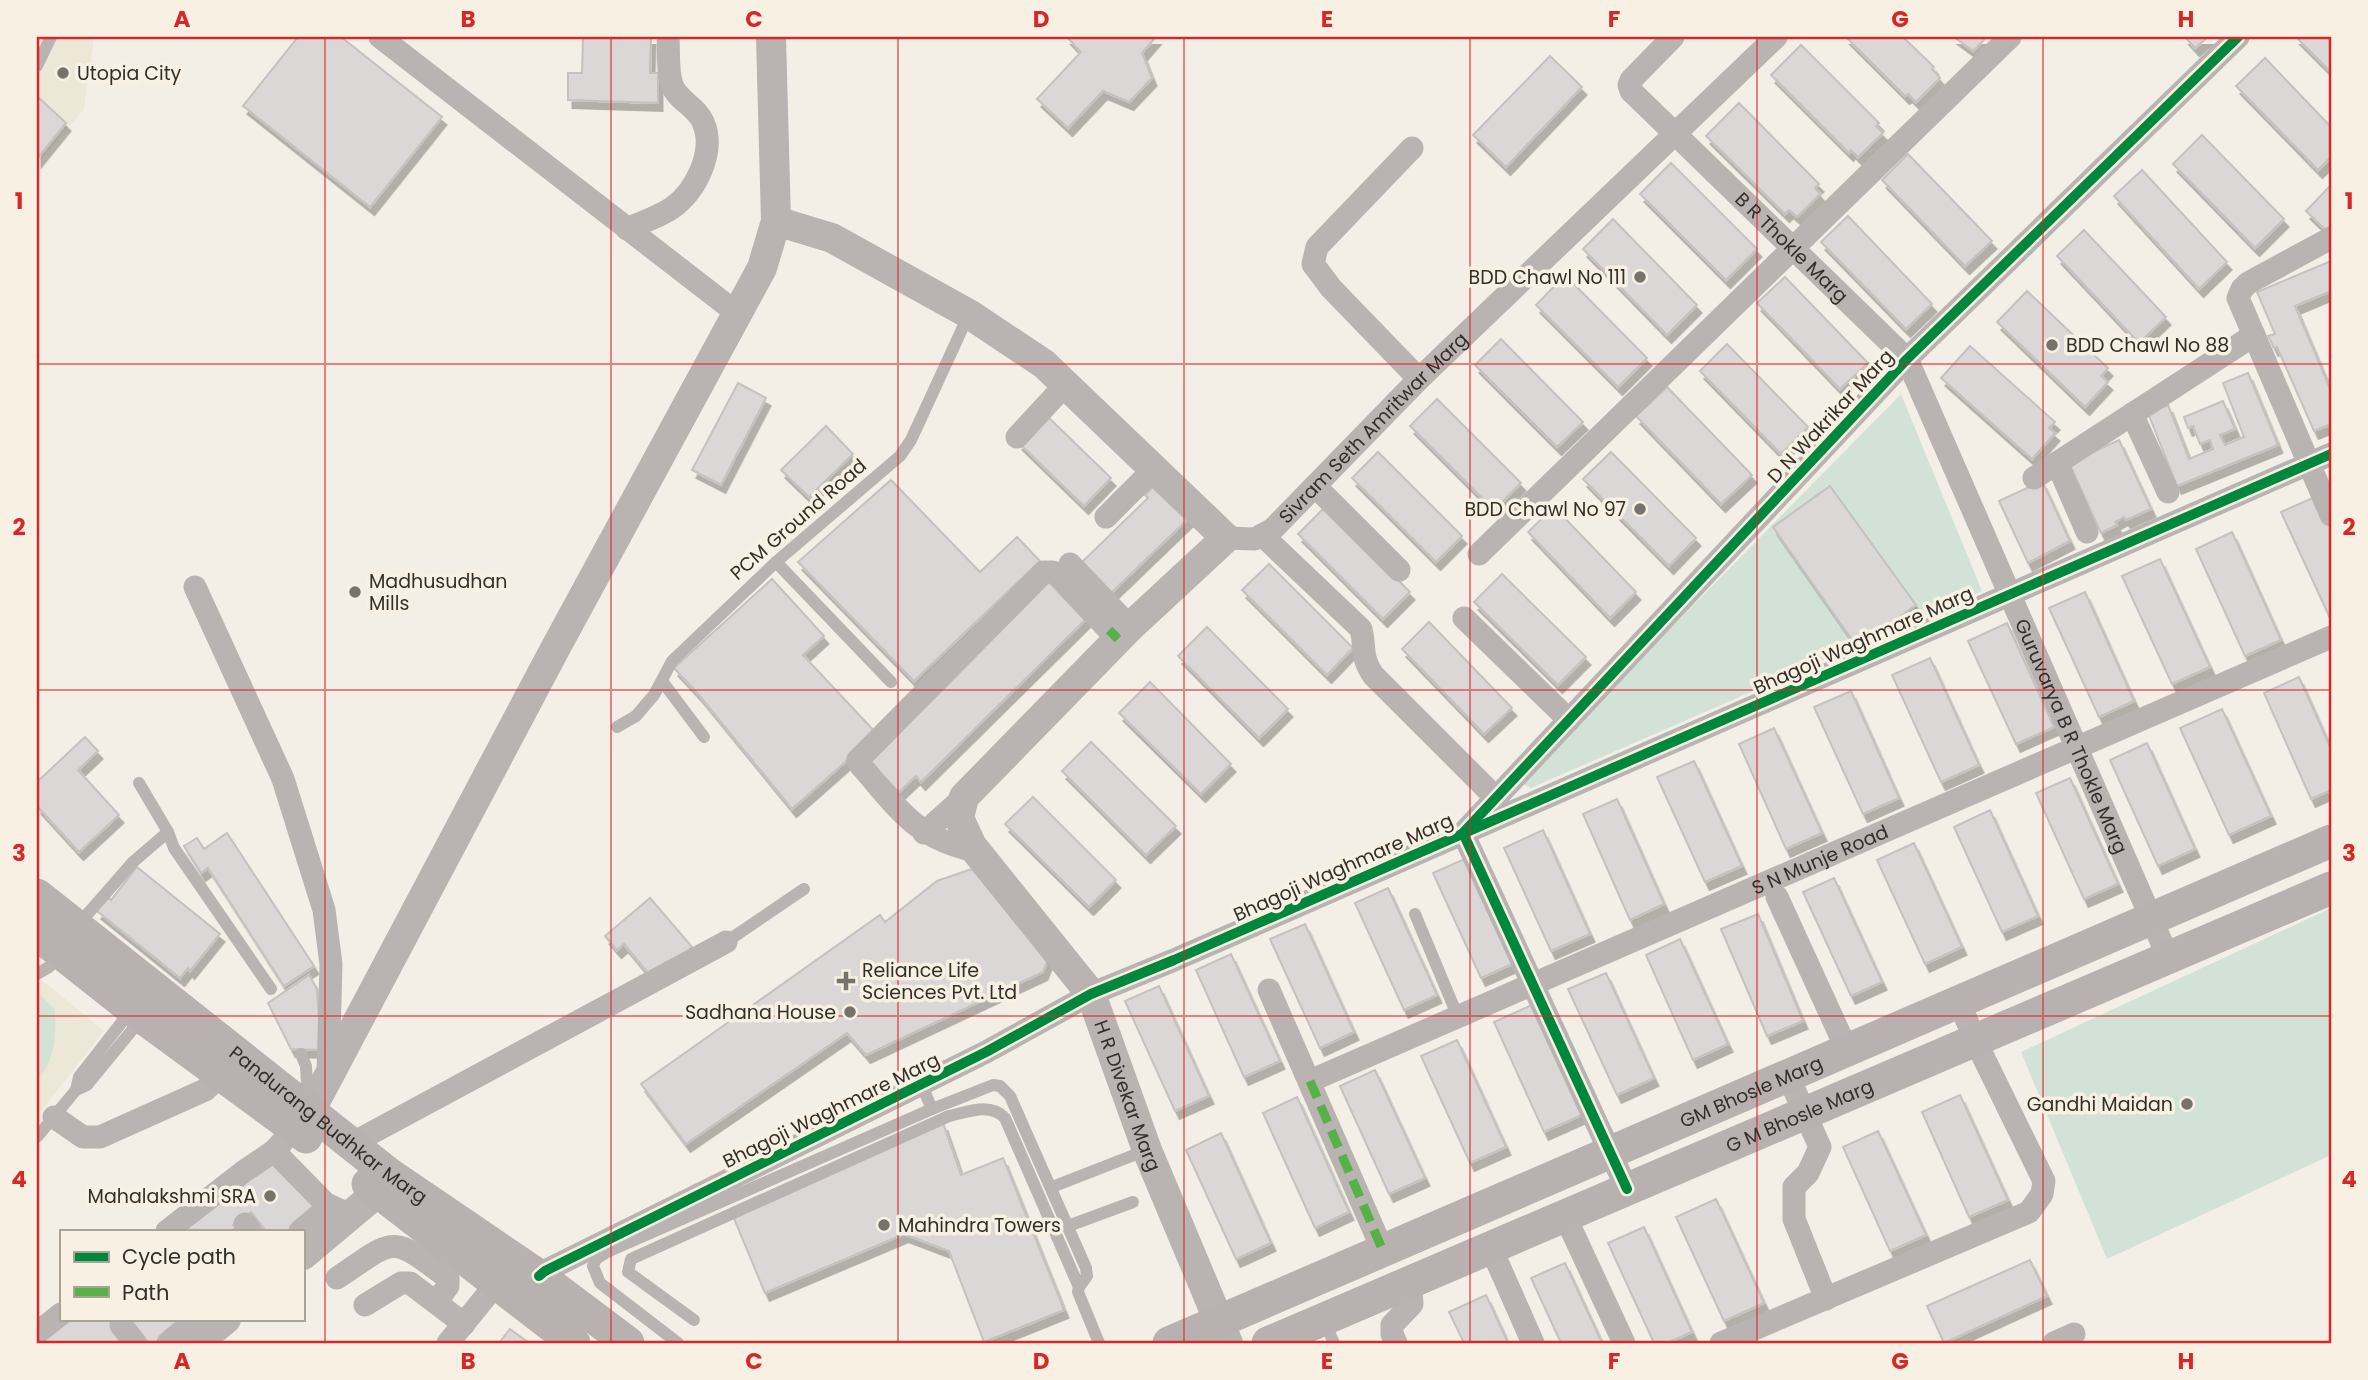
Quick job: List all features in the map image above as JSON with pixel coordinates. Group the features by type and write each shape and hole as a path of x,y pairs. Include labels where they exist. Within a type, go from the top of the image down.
{"main road":[{"name":"GM Bhosle Marg","path":"1169,1343 1224,1332 1383,1251 2331,841"},
{"name":"G M Bhosle Marg","path":"1268,1343 1329,1331 1407,1283 2331,888"},
{"name":"Pandurang Budhkar Marg","path":"37,895 53,947 293,1130 351,1144 383,1183 496,1284 574,1343"},
{"name":"Pandurang Budhkar Marg","path":"53,947 293,1130 539,1276 628,1343"}],"street":[{"path":"380,37 738,314"},
{"path":"627,229 672,207 689,191 705,159 705,124 698,112 673,89 668,37"},
{"path":"168,1230 293,1130 328,1076 556,647 762,268 776,221 771,37"},
{"name":"B R Thokle Marg","path":"1673,37 1631,80 1631,91 1907,359"},
{"name":"Sivram Seth Amritwar Marg","path":"1226,538 1255,539 1273,529 1419,379 1776,37"},
{"path":"1479,554 2010,37"},
{"name":"D N Wakrikar Marg","path":"1463,833 1907,359 2238,37"},
{"path":"1412,148 1317,247 1313,264 1331,288 1419,379"},
{"path":"776,221 832,238 969,314 1044,364 1226,538 1119,629 964,797 924,832"},
{"path":"2331,238 2248,283 2238,298 2331,515"},
{"path":"2034,478 2254,335"},
{"name":"Guruvarya B R Thokle Marg","path":"1907,359 2168,957"},
{"path":"1017,437 1066,384"},
{"path":"2132,414 2168,492"},
{"name":"Bhagoji Waghmare Marg","path":"539,1276 808,1152 921,1084 986,1052 1091,994 2331,454"},
{"path":"2057,463 2087,532"},
{"path":"1106,517 1154,469"},
{"path":"1315,486 1399,570"},
{"path":"1262,535 1360,629 1364,642 1364,659 1373,675 1496,798"},
{"path":"1070,564 1119,629"},
{"path":"976,851 940,842 924,832 904,814 858,760 1044,572 1052,572 1058,576 1119,629"},
{"path":"195,587 284,779 324,910 331,964 328,1076"},
{"path":"1464,618 1569,720"},
{"name":"S N Munje Road","path":"1310,1082 2331,637"},
{"name":"H R Divekar Marg","path":"964,797 959,818 976,851 1091,994 1147,1150 1224,1332"},
{"path":"1463,833 1627,1189"},
{"path":"1777,898 1847,1050"},
{"path":"351,1144 726,942"},
{"path":"1269,990 1383,1251"},
{"path":"1721,1343 2029,1212 2042,1194 2043,1181 1959,1002"},
{"path":"54,1116 83,1137 100,1137 205,1090 221,1074"},
{"path":"1788,1076 1820,1147 1808,1173 1794,1187 1794,1219 1826,1299"},
{"path":"293,1130 340,1210"},
{"path":"302,1230 383,1183"},
{"path":"304,1254 340,1210"},
{"path":"1565,1216 1624,1343"},
{"path":"337,1278 382,1248 400,1246 409,1249 448,1278 448,1286 437,1301"},
{"path":"1491,1248 1533,1343"},
{"path":"365,1305 405,1282 410,1283 437,1301 454,1338 496,1284"},
{"path":"1396,1343 1392,1325 1412,1304 1407,1283"},
{"path":"37,1333 60,1315"},
{"path":"168,1343 216,1320"},
{"path":"197,1343 216,1320"}],"lane":[{"path":"37,66 51,37"},
{"name":"PCM Ground Road","path":"617,727 636,716 654,695 672,662 776,562 900,456 911,440 969,314"},
{"path":"776,562 891,682"},
{"path":"662,681 705,737"},
{"path":"139,783 168,832 174,848 271,989"},
{"path":"53,947 133,862 168,832"},
{"path":"726,942 804,889"},
{"path":"1415,914 1458,1017"},
{"path":"37,1137 76,1090 87,1085 137,1013"},
{"path":"293,1130 306,1066 301,1054"},
{"path":"921,1084 932,1109"},
{"path":"678,1343 600,1283 593,1266 596,1259 808,1152 993,1085 1006,1090 1052,1186 1086,1268 1087,1276 1078,1293 1099,1343"},
{"path":"694,1320 628,1272 631,1259 949,1116 981,1109 993,1109 1005,1118 1079,1287"},
{"path":"1052,1186 1147,1150"},
{"path":"1068,1226 1133,1202"}],"shaded area":[{"name":"Utopia City","path":"37,37 94,37 84,109 37,164"},
{"path":"37,976 104,1031 37,1116"}],"green space":[{"path":"1901,394 1982,591 1531,788 1523,784 1526,775"},
{"name":"Gandhi Maidan","path":"2331,908 2331,1155 2107,1259 2021,1052"},
{"path":"37,991 55,1010 55,1020 51,1056 37,1081"}],"building":[{"path":"298,37 341,37 442,117 370,207 243,106"},
{"path":"583,37 651,37 650,73 658,73 658,103 568,100 568,73 582,73"},
{"path":"1067,37 1156,37 1142,53 1152,78 1129,102 1103,91 1068,128 1037,99 1081,52"},
{"path":"1846,37 1903,37 1934,67 1932,69 1940,78 1916,102 1908,94 1905,96"},
{"path":"1954,37 1987,37 1973,51"},
{"path":"2185,37 2208,37 2195,48"},
{"path":"2296,37 2331,37 2331,72"},
{"path":"1801,45 1879,123 1876,126 1883,133 1858,157 1851,150 1849,153 1771,75"},
{"path":"1550,56 1582,87 1506,167 1473,135"},
{"path":"2265,58 2331,127 2331,157 2318,170 2236,86"},
{"path":"37,96 66,123 37,159"},
{"path":"1739,103 1819,184 1815,188 1820,194 1797,217 1789,210 1785,214 1706,136"},
{"path":"2202,135 2284,219 2255,248 2173,164"},
{"path":"1908,154 1992,241 1965,266 1882,180"},
{"path":"1671,163 1757,249 1726,280 1640,194"},
{"path":"2142,170 2227,262 2199,289 2114,196"},
{"path":"2331,185 2331,232 2330,234 2306,211"},
{"path":"1848,216 1932,304 1906,329 1821,242"},
{"name":"BDD Chawl No 111","path":"1613,219 1697,305 1667,335 1583,249"},
{"path":"2084,230 2166,317 2139,343 2057,256"},
{"path":"2331,261 2331,291 2295,306 2331,391 2331,424 2314,431 2277,347 2274,348 2268,336 2275,334 2257,292"},
{"path":"1565,275 1647,358 1618,387 1536,305"},
{"path":"1785,277 1868,363 1840,389 1757,303"},
{"name":"BDD Chawl No 88","path":"2027,291 2108,368 2101,376 2108,382 2085,407 1997,322"},
{"path":"1501,339 1583,422 1557,447 1475,365"},
{"path":"1727,344 1808,427 1781,454 1700,371"},
{"path":"1970,346 2055,422 2049,428 2055,433 2032,459 1941,378"},
{"path":"2248,373 2278,445 2177,486 2148,413 2168,405 2189,459 2213,449 2210,440 2200,444 2193,426 2188,428 2184,417 2223,401 2235,429 2220,435 2225,445 2244,437 2223,383"},
{"path":"738,383 766,398 721,485 692,470"},
{"path":"1667,387 1752,475 1721,504 1636,416"},
{"path":"1437,399 1521,483 1494,510 1410,426"},
{"path":"1045,414 1111,478 1084,506 1018,442"},
{"path":"826,426 853,454 809,497 781,470"},
{"path":"2119,440 2151,509 2126,520 2124,517 2115,522 2117,525 2101,533 2069,463"},
{"path":"1378,452 1462,536 1436,562 1352,478"},
{"name":"BDD Chawl No 97","path":"1611,452 1696,538 1669,566 1583,479"},
{"path":"891,480 980,572 1017,537 1040,561 914,681 798,562"},
{"path":"2042,481 2070,541 2028,563 1999,501"},
{"path":"1156,484 1189,518 1109,595 1082,562 1148,498 1145,495"},
{"path":"1830,486 1916,605 1857,647 1773,527"},
{"path":"2317,496 2331,526 2330,618 2281,512"},
{"path":"1325,507 1410,592 1383,619 1298,534"},
{"path":"1554,507 1636,592 1610,618 1528,532"},
{"path":"2232,532 2281,640 2245,656 2196,549"},
{"path":"2160,559 2210,667 2172,684 2122,576"},
{"path":"1269,564 1353,648 1327,675 1242,590"},
{"path":"1502,574 1586,657 1558,685 1474,602"},
{"path":"1051,578 1089,616 921,782 916,776 899,792 867,760"},
{"path":"772,579 824,636 803,655 877,734 792,809 674,668"},
{"path":"2085,592 2134,701 2099,717 2049,608"},
{"path":"1429,622 1512,708 1484,734 1402,649"},
{"path":"2007,623 2054,727 2016,744 1968,641"},
{"path":"1207,627 1288,709 1259,738 1178,656"},
{"path":"1930,658 1979,765 1941,782 1892,675"},
{"path":"2299,677 2331,749 2331,790 2311,799 2264,693"},
{"path":"1150,682 1231,764 1201,794 1119,713"},
{"path":"1851,691 1899,798 1863,814 1814,707"},
{"path":"2222,709 2271,816 2229,835 2180,728"},
{"path":"1774,728 1822,833 1786,849 1739,744"},
{"path":"85,737 98,751 78,770 119,815 79,852 37,806 37,782"},
{"path":"1091,742 1176,826 1146,855 1062,771"},
{"path":"2147,743 2195,849 2158,866 2110,760"},
{"path":"1694,761 1742,866 1705,882 1657,777"},
{"path":"2070,778 2118,884 2084,899 2036,793"},
{"path":"1033,797 1116,880 1089,907 1005,824"},
{"path":"1617,799 1664,904 1630,920 1583,814"},
{"path":"1990,810 2038,916 2002,932 1954,827"},
{"path":"1543,830 1590,934 1551,951 1504,848"},
{"path":"227,833 314,966 284,986 208,868 201,873 184,846 197,838 204,849"},
{"path":"1914,843 1962,947 1925,964 1877,860"},
{"path":"1469,857 1517,962 1481,978 1433,873"},
{"path":"137,867 220,934 190,971 188,968 180,978 97,911 108,897 111,900"},
{"name":"Sadhana House","path":"972,869 1048,959 1043,972 866,1055 847,1033 686,1144 641,1084 880,915 885,922 937,881"},
{"path":"1834,878 1882,982 1851,996 1803,892"},
{"path":"1388,888 1437,995 1404,1010 1355,903"},
{"path":"650,898 692,947 653,979 624,944 617,950 605,936"},
{"path":"1758,914 1803,1021 1767,1036 1721,929"},
{"path":"1305,924 1354,1032 1320,1048 1270,939"},
{"path":"1680,939 1728,1044 1693,1060 1646,955"},
{"path":"1231,954 1280,1061 1244,1077 1196,970"},
{"path":"1606,973 1654,1078 1617,1095 1568,989"},
{"path":"309,975 317,989 321,1050 291,1049 268,1003"},
{"path":"1159,986 1209,1096 1175,1111 1125,1001"},
{"path":"1534,1004 1584,1114 1544,1132 1494,1022"},
{"path":"1457,1040 1506,1147 1470,1163 1421,1056"},
{"path":"1375,1070 1425,1178 1389,1194 1340,1086"},
{"path":"1960,1095 2008,1200 1969,1217 1922,1112"},
{"path":"1297,1097 1349,1212 1315,1228 1263,1113"},
{"name":"Mahindra Towers","path":"943,1123 961,1175 1003,1158 1064,1310 984,1342 949,1251 904,1234 765,1293 733,1216"},
{"path":"1878,1131 1926,1235 1890,1251 1843,1147"},
{"path":"1221,1133 1271,1243 1236,1259 1186,1150"},
{"name":"Mahalakshmi SRA","path":"275,1159 323,1206 293,1230 265,1230 251,1212 233,1225 237,1230 183,1230"},
{"path":"1716,1199 1764,1303 1724,1321 1676,1217"},
{"path":"1644,1227 1692,1332 1667,1343 1654,1343 1608,1243"},
{"path":"2030,1260 2047,1296 1944,1343 1927,1306"},
{"path":"1565,1263 1602,1343 1561,1343 1531,1278"},
{"path":"1486,1295 1508,1343 1464,1343 1449,1312"},
{"path":"70,1320 120,1320 125,1343 41,1343"},
{"path":"131,1320 185,1320 155,1343 149,1343"},
{"path":"510,1329 529,1343 499,1343"}],"marked path":[{"path":"1109,630 1118,639"},
{"path":"1310,1081 1383,1251"}],"cycle path":[{"path":"1627,1189 1463,833 1907,359 2238,37"},
{"path":"539,1276 986,1052 1091,994 2331,454"}],"place":[{"name":"Utopia City","path":"63,73"},
{"name":"BDD Chawl No 111","path":"1640,277"},
{"name":"BDD Chawl No 88","path":"2052,345"},
{"name":"BDD Chawl No 97","path":"1640,509"},
{"name":"Madhusudhan Mills","path":"355,592"},
{"name":"Reliance Life Sciences Pvt. Ltd","path":"846,981"},
{"name":"Sadhana House","path":"850,1012"},
{"name":"Gandhi Maidan","path":"2187,1104"},
{"name":"Mahalakshmi SRA","path":"270,1196"},
{"name":"Mahindra Towers","path":"884,1225"}]}
